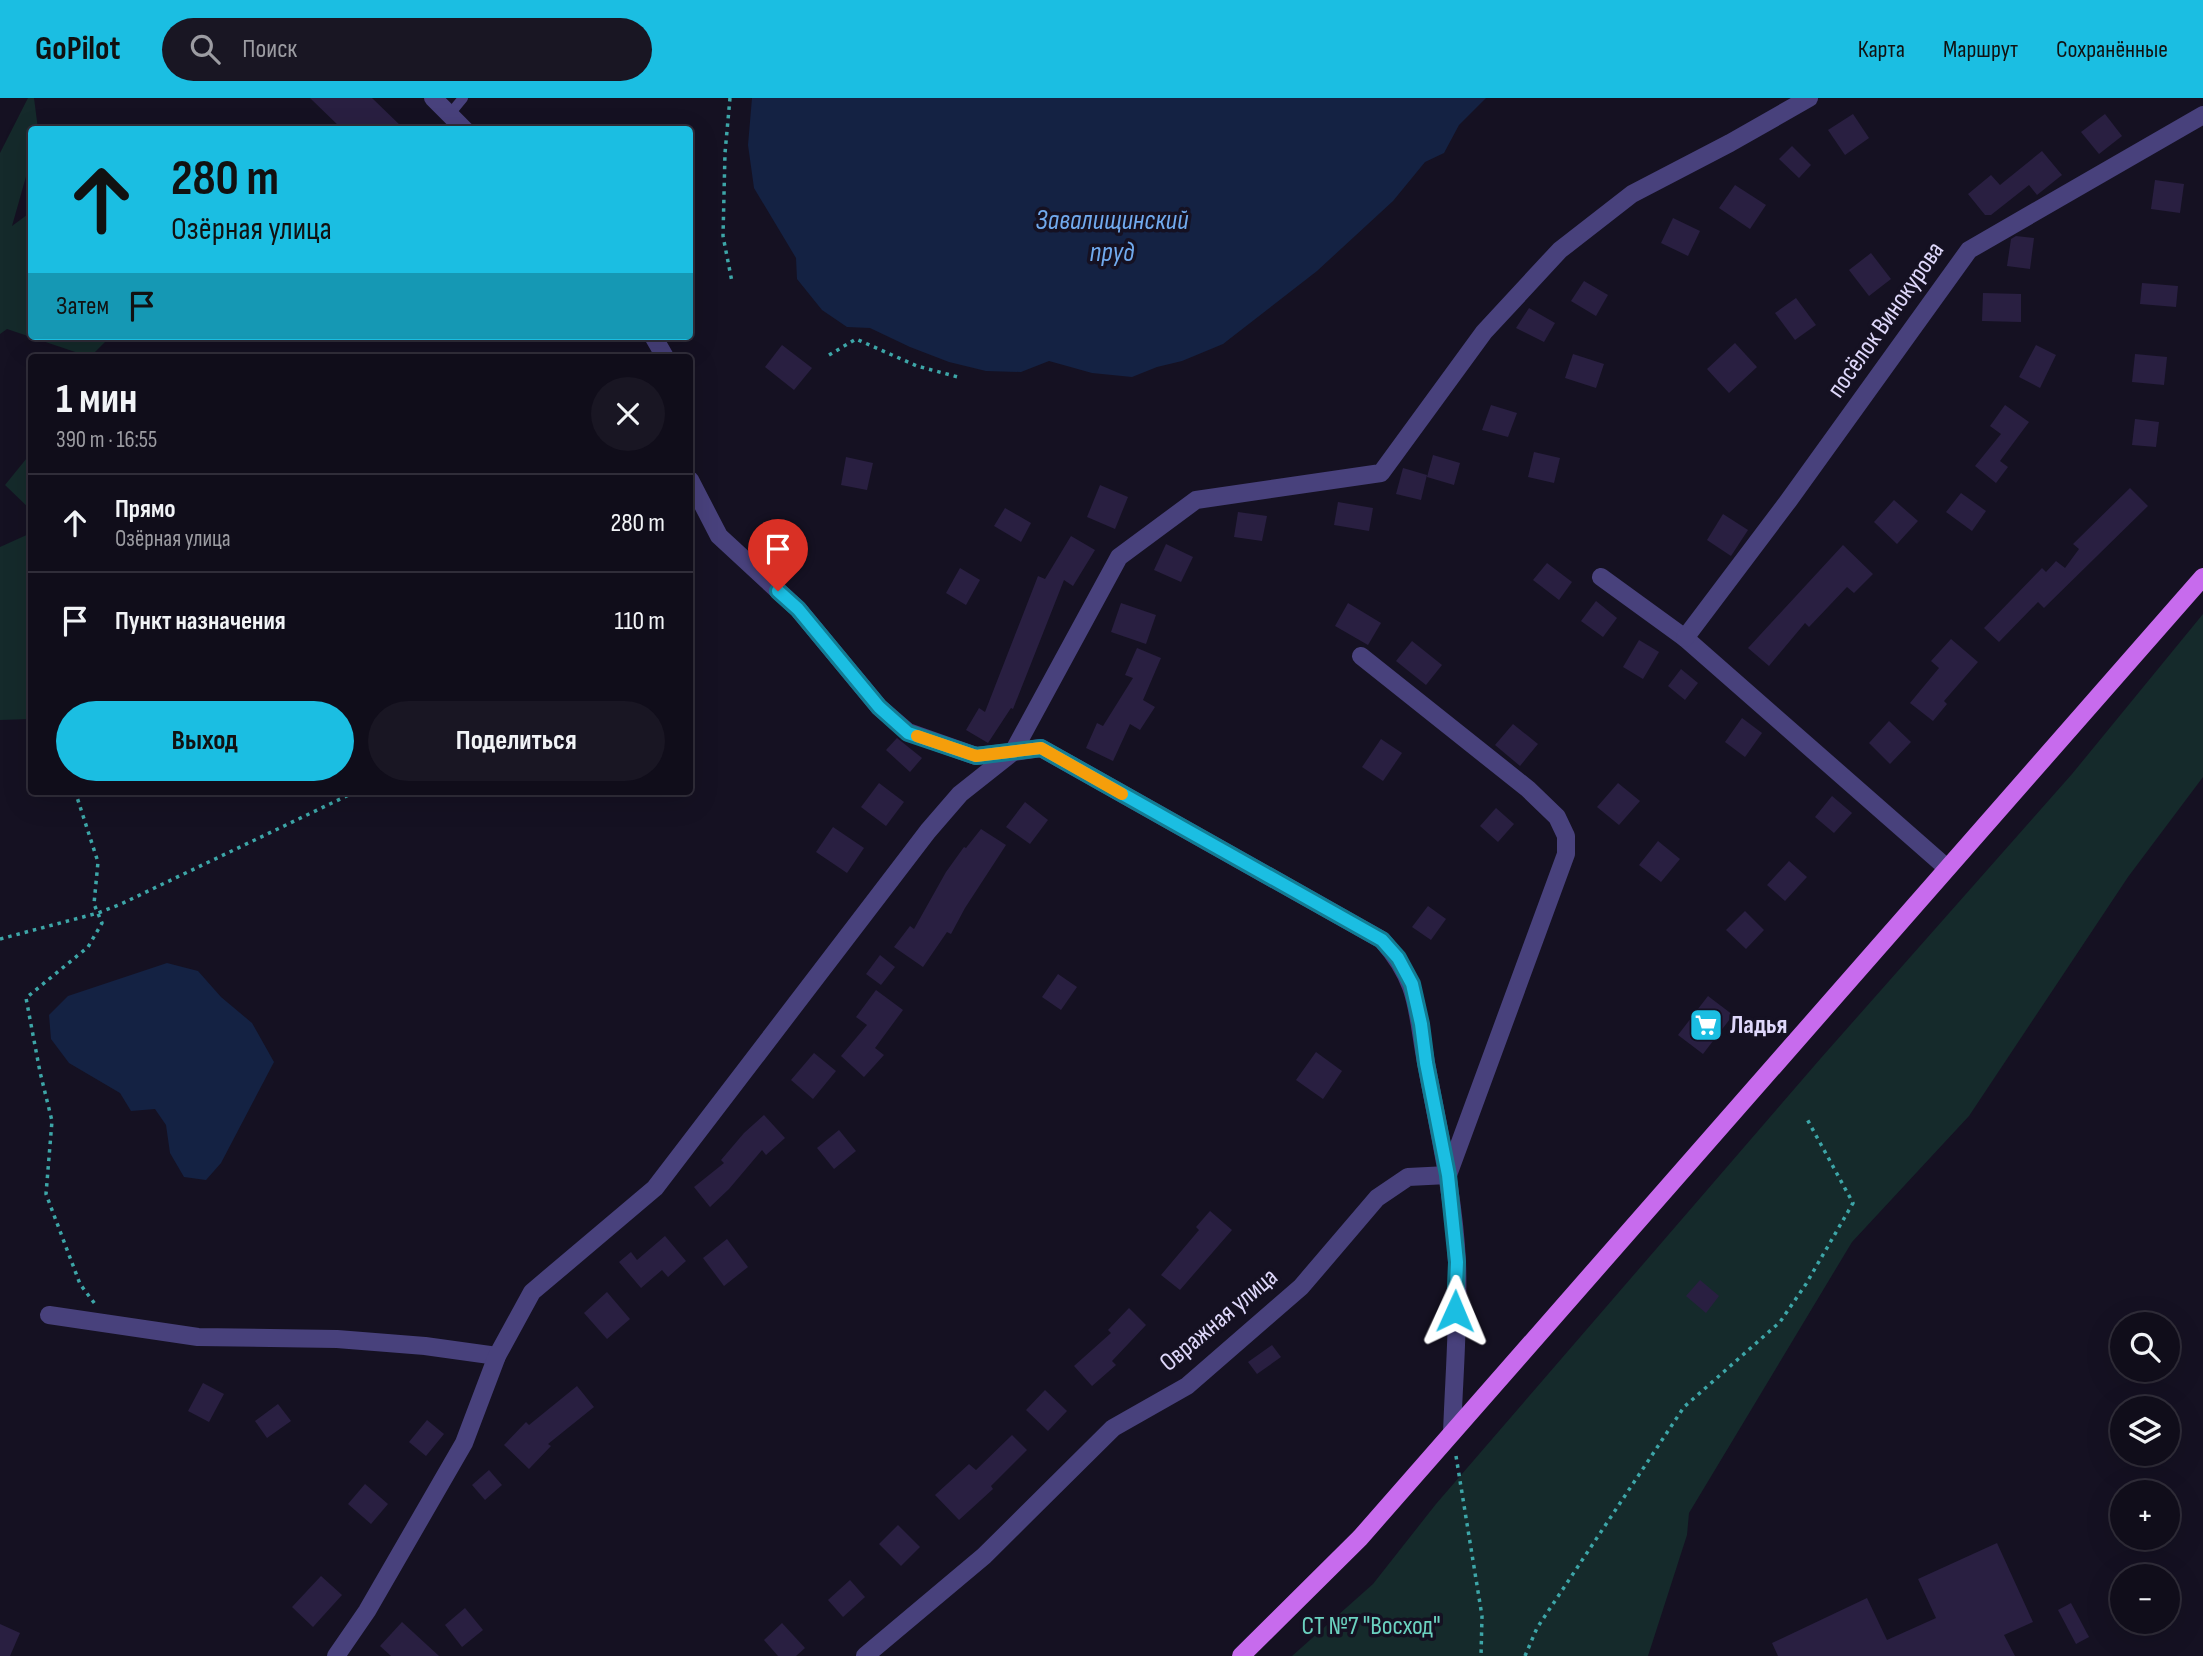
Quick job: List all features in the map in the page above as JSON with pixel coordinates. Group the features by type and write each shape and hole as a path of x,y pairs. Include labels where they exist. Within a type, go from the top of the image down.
{"main road":[{"path":"1241,1656 1360,1538 2203,577"}],"street":[{"path":"433,98 461,126"},
{"path":"336,1656 367,1611 464,1443 497,1356 532,1292 655,1188 928,831 960,794 1013,752 1119,557 1196,500 1381,473 1484,332 1560,250 1632,194 1809,98"},
{"name":"посёлок Винокурова","path":"1685,638 1789,500 1969,250 2203,116"},
{"path":"693,486 719,536 798,609 879,707 908,733 976,756 1041,748 1382,940 1398,958 1412,984 1448,1175 1457,1262 1452,1433"},
{"path":"1601,577 1685,638 1947,869"},
{"path":"1360,656 1528,789 1557,817 1566,836 1566,854 1448,1175"},
{"name":"Овражная улица","path":"865,1656 984,1556 1113,1428 1187,1386 1301,1287 1377,1198 1408,1177 1448,1175"},
{"path":"49,1315 198,1337 337,1339 425,1346 497,1356"}],"lane":[{"path":"449,115 463,98"}],"path":[{"path":"730,98 725,153 723,236 732,282"},
{"path":"829,355 856,338 918,366 958,377"},
{"path":"76,795 98,862 94,904 102,923 88,947 26,999 52,1121 46,1194 80,1284 111,1325"},
{"path":"0,939 98,913 121,904 349,795"},
{"path":"1525,1656 1537,1628 1684,1407 1780,1322 1806,1284 1853,1203 1807,1119"},
{"path":"1452,1433 1482,1616 1481,1656"}],"green space":[{"path":"28,98 34,98 38,126 28,126 28,170 12,226 28,214 28,336 7,329 0,334 0,153"},
{"path":"40,340 107,340 93,354 81,354"},
{"path":"28,457 28,507 5,485"},
{"path":"28,534 28,719 0,720 0,547"},
{"name":"СТ №7 \"Восход\"","path":"2203,614 2203,777 2128,877 1969,1116 1852,1242 1689,1513 1687,1535 1648,1656 1292,1656 1373,1584 1436,1504 1821,1058 2072,774"}],"water":[{"name":"Завалищинский пруд","path":"752,98 1486,98 1459,125 1444,153 1425,162 1393,201 1317,271 1223,344 1132,377 1092,373 1049,361 1021,372 986,371 949,362 870,328 847,327 822,310 797,279 796,258 754,188 748,145"},
{"path":"167,963 198,971 221,997 252,1023 274,1062 221,1163 206,1180 184,1177 170,1153 166,1125 155,1109 131,1111 120,1093 69,1063 51,1039 49,1015 68,996"}],"building":[{"path":"310,98 372,98 401,126 339,126"},
{"path":"1853,114 1869,138 1845,155 1828,130"},
{"path":"2105,114 2122,136 2099,154 2081,132"},
{"path":"1792,146 1811,165 1799,178 1779,159"},
{"path":"2042,151 2062,175 2037,195 2029,185 1991,215 1985,215 1968,194 1991,175 2000,185"},
{"path":"2155,180 2184,184 2180,213 2151,209"},
{"path":"1735,185 1766,205 1750,229 1719,208"},
{"path":"1673,218 1700,231 1688,256 1661,243"},
{"path":"2016,236 2034,238 2030,269 2007,266 2011,239"},
{"path":"1871,253 1891,279 1869,296 1849,270"},
{"path":"1584,281 1608,295 1596,316 1571,301"},
{"path":"2142,283 2178,286 2176,307 2140,304"},
{"path":"1983,293 2021,294 2021,322 1982,321"},
{"path":"1796,298 1816,325 1795,340 1775,313"},
{"path":"1529,308 1555,323 1544,342 1516,328"},
{"path":"1735,343 1757,367 1729,393 1707,369"},
{"path":"782,345 812,368 794,390 765,367"},
{"path":"2036,345 2056,355 2040,388 2019,377"},
{"path":"1573,354 1604,364 1596,388 1565,378"},
{"path":"2135,354 2167,357 2164,385 2132,382"},
{"path":"1491,405 1517,413 1508,437 1482,430"},
{"path":"2005,405 2029,422 2000,461 2008,467 1996,483 1975,466 2001,434 1990,426"},
{"path":"2135,419 2159,422 2156,447 2132,445"},
{"path":"1534,452 1560,458 1554,483 1528,477"},
{"path":"1433,455 1460,463 1454,485 1427,477"},
{"path":"846,457 873,463 867,490 841,485"},
{"path":"1403,468 1427,475 1421,500 1396,494"},
{"path":"1100,485 1128,497 1115,529 1087,517"},
{"path":"2130,488 2148,506 2044,608 2038,602 1999,642 1984,628 2042,568 2046,572 2056,561 2065,568 2079,549 2073,544"},
{"path":"1961,493 1986,511 1972,531 1946,512"},
{"path":"1894,500 1918,521 1897,544 1874,522"},
{"path":"1338,502 1373,508 1369,531 1334,525"},
{"path":"1005,508 1031,523 1021,542 994,526"},
{"path":"1238,512 1267,516 1262,541 1234,537"},
{"path":"1723,514 1748,530 1731,556 1707,540"},
{"path":"1071,536 1095,550 1073,586 1064,580 1013,709 1011,708 988,743 966,730 979,708 985,712 1038,576 1045,579"},
{"path":"1166,544 1193,557 1181,582 1154,570"},
{"path":"1843,545 1873,574 1854,593 1847,587 1809,627 1805,623 1769,666 1748,648"},
{"path":"1547,563 1572,582 1559,600 1533,580"},
{"path":"960,568 980,580 966,605 946,593"},
{"path":"1596,601 1617,618 1603,637 1581,621"},
{"path":"1121,603 1156,615 1146,644 1111,632"},
{"path":"1348,603 1381,623 1368,645 1335,626"},
{"path":"1951,639 1978,662 1944,701 1947,704 1933,721 1910,703 1939,668 1931,661"},
{"path":"1639,640 1659,652 1643,679 1623,667"},
{"path":"1412,641 1442,665 1426,685 1396,661"},
{"path":"1137,648 1161,658 1143,700 1155,707 1140,730 1130,724 1113,761 1086,748 1097,723 1103,726 1133,678 1125,675"},
{"path":"1681,669 1698,683 1685,700 1668,686"},
{"path":"1742,718 1762,733 1745,757 1725,742"},
{"path":"1889,721 1911,742 1890,764 1869,743"},
{"path":"1513,724 1538,744 1520,766 1495,745"},
{"path":"897,738 922,758 910,772 886,750"},
{"path":"1381,739 1402,753 1383,781 1362,767"},
{"path":"879,783 904,802 886,826 861,807"},
{"path":"1618,783 1640,801 1619,825 1597,807"},
{"path":"1832,796 1852,813 1834,833 1815,817"},
{"path":"1025,802 1048,820 1030,844 1006,827"},
{"path":"1496,808 1514,824 1498,842 1480,826"},
{"path":"833,827 864,848 847,873 816,852"},
{"path":"981,829 1006,845 951,934 947,932 923,967 894,947 910,926 914,929 946,872"},
{"path":"1658,841 1680,859 1661,882 1639,865"},
{"path":"1789,861 1807,877 1785,901 1767,885"},
{"path":"1428,906 1446,919 1431,940 1412,927"},
{"path":"1745,911 1764,930 1746,949 1726,930"},
{"path":"880,955 895,967 881,985 866,974"},
{"path":"1058,974 1077,987 1061,1010 1042,997"},
{"path":"876,990 903,1010 875,1048 884,1055 864,1077 841,1056 867,1025 856,1017"},
{"name":"Ладья","path":"1708,996 1733,1015 1703,1054 1678,1035"},
{"path":"1316,1052 1342,1071 1323,1099 1296,1080"},
{"path":"814,1053 836,1071 813,1099 791,1080"},
{"path":"764,1115 785,1138 766,1155 762,1150 710,1207 694,1187 724,1163 721,1160"},
{"path":"839,1130 856,1151 834,1169 817,1148"},
{"path":"1210,1211 1232,1230 1180,1290 1161,1275 1199,1230 1196,1227"},
{"path":"665,1236 686,1261 668,1277 662,1270 641,1288 619,1262 631,1252 637,1260"},
{"path":"727,1239 748,1267 724,1286 703,1258"},
{"path":"1700,1280 1719,1296 1706,1313 1686,1296"},
{"path":"607,1292 630,1319 607,1339 584,1313"},
{"path":"1129,1308 1146,1325 1112,1361 1116,1365 1092,1386 1074,1366 1111,1333 1108,1330"},
{"path":"1272,1345 1281,1357 1257,1374 1248,1362"},
{"path":"203,1383 224,1394 209,1422 188,1411"},
{"path":"577,1386 594,1407 548,1444 551,1446 529,1469 504,1445 526,1422 529,1425"},
{"path":"1045,1390 1067,1411 1048,1431 1026,1410"},
{"path":"278,1404 291,1421 267,1438 255,1421"},
{"path":"427,1420 444,1434 426,1456 409,1442"},
{"path":"1012,1435 1027,1450 991,1486 993,1489 959,1520 935,1495 969,1464 976,1470"},
{"path":"489,1470 502,1485 485,1500 472,1485"},
{"path":"365,1484 388,1504 371,1524 348,1504"},
{"path":"898,1525 920,1547 901,1566 879,1544"},
{"path":"1997,1543 2033,1622 2004,1635 2015,1656 1778,1656 1772,1643 1867,1598 1887,1640 1936,1618 1918,1579"},
{"path":"321,1576 342,1595 313,1627 292,1607"},
{"path":"850,1580 865,1597 843,1617 828,1600"},
{"path":"2071,1603 2089,1637 2076,1644 2058,1610"},
{"path":"465,1608 483,1630 462,1647 445,1625"},
{"path":"402,1622 439,1656 391,1656 380,1646"},
{"path":"782,1623 805,1648 796,1656 778,1656 764,1640"},
{"path":"0,1624 20,1633 10,1656 0,1656"}],"slow traffic":[{"path":"917,736 976,756 1041,748 1122,794"}],"place":[{"name":"Ладья","path":"1706,1025"}],"route":[{"path":"778,591 798,609 879,707 908,733 976,756 1041,748 1382,940 1398,958 1412,984 1421,1024 1448,1175 1457,1262 1455,1311"}]}
